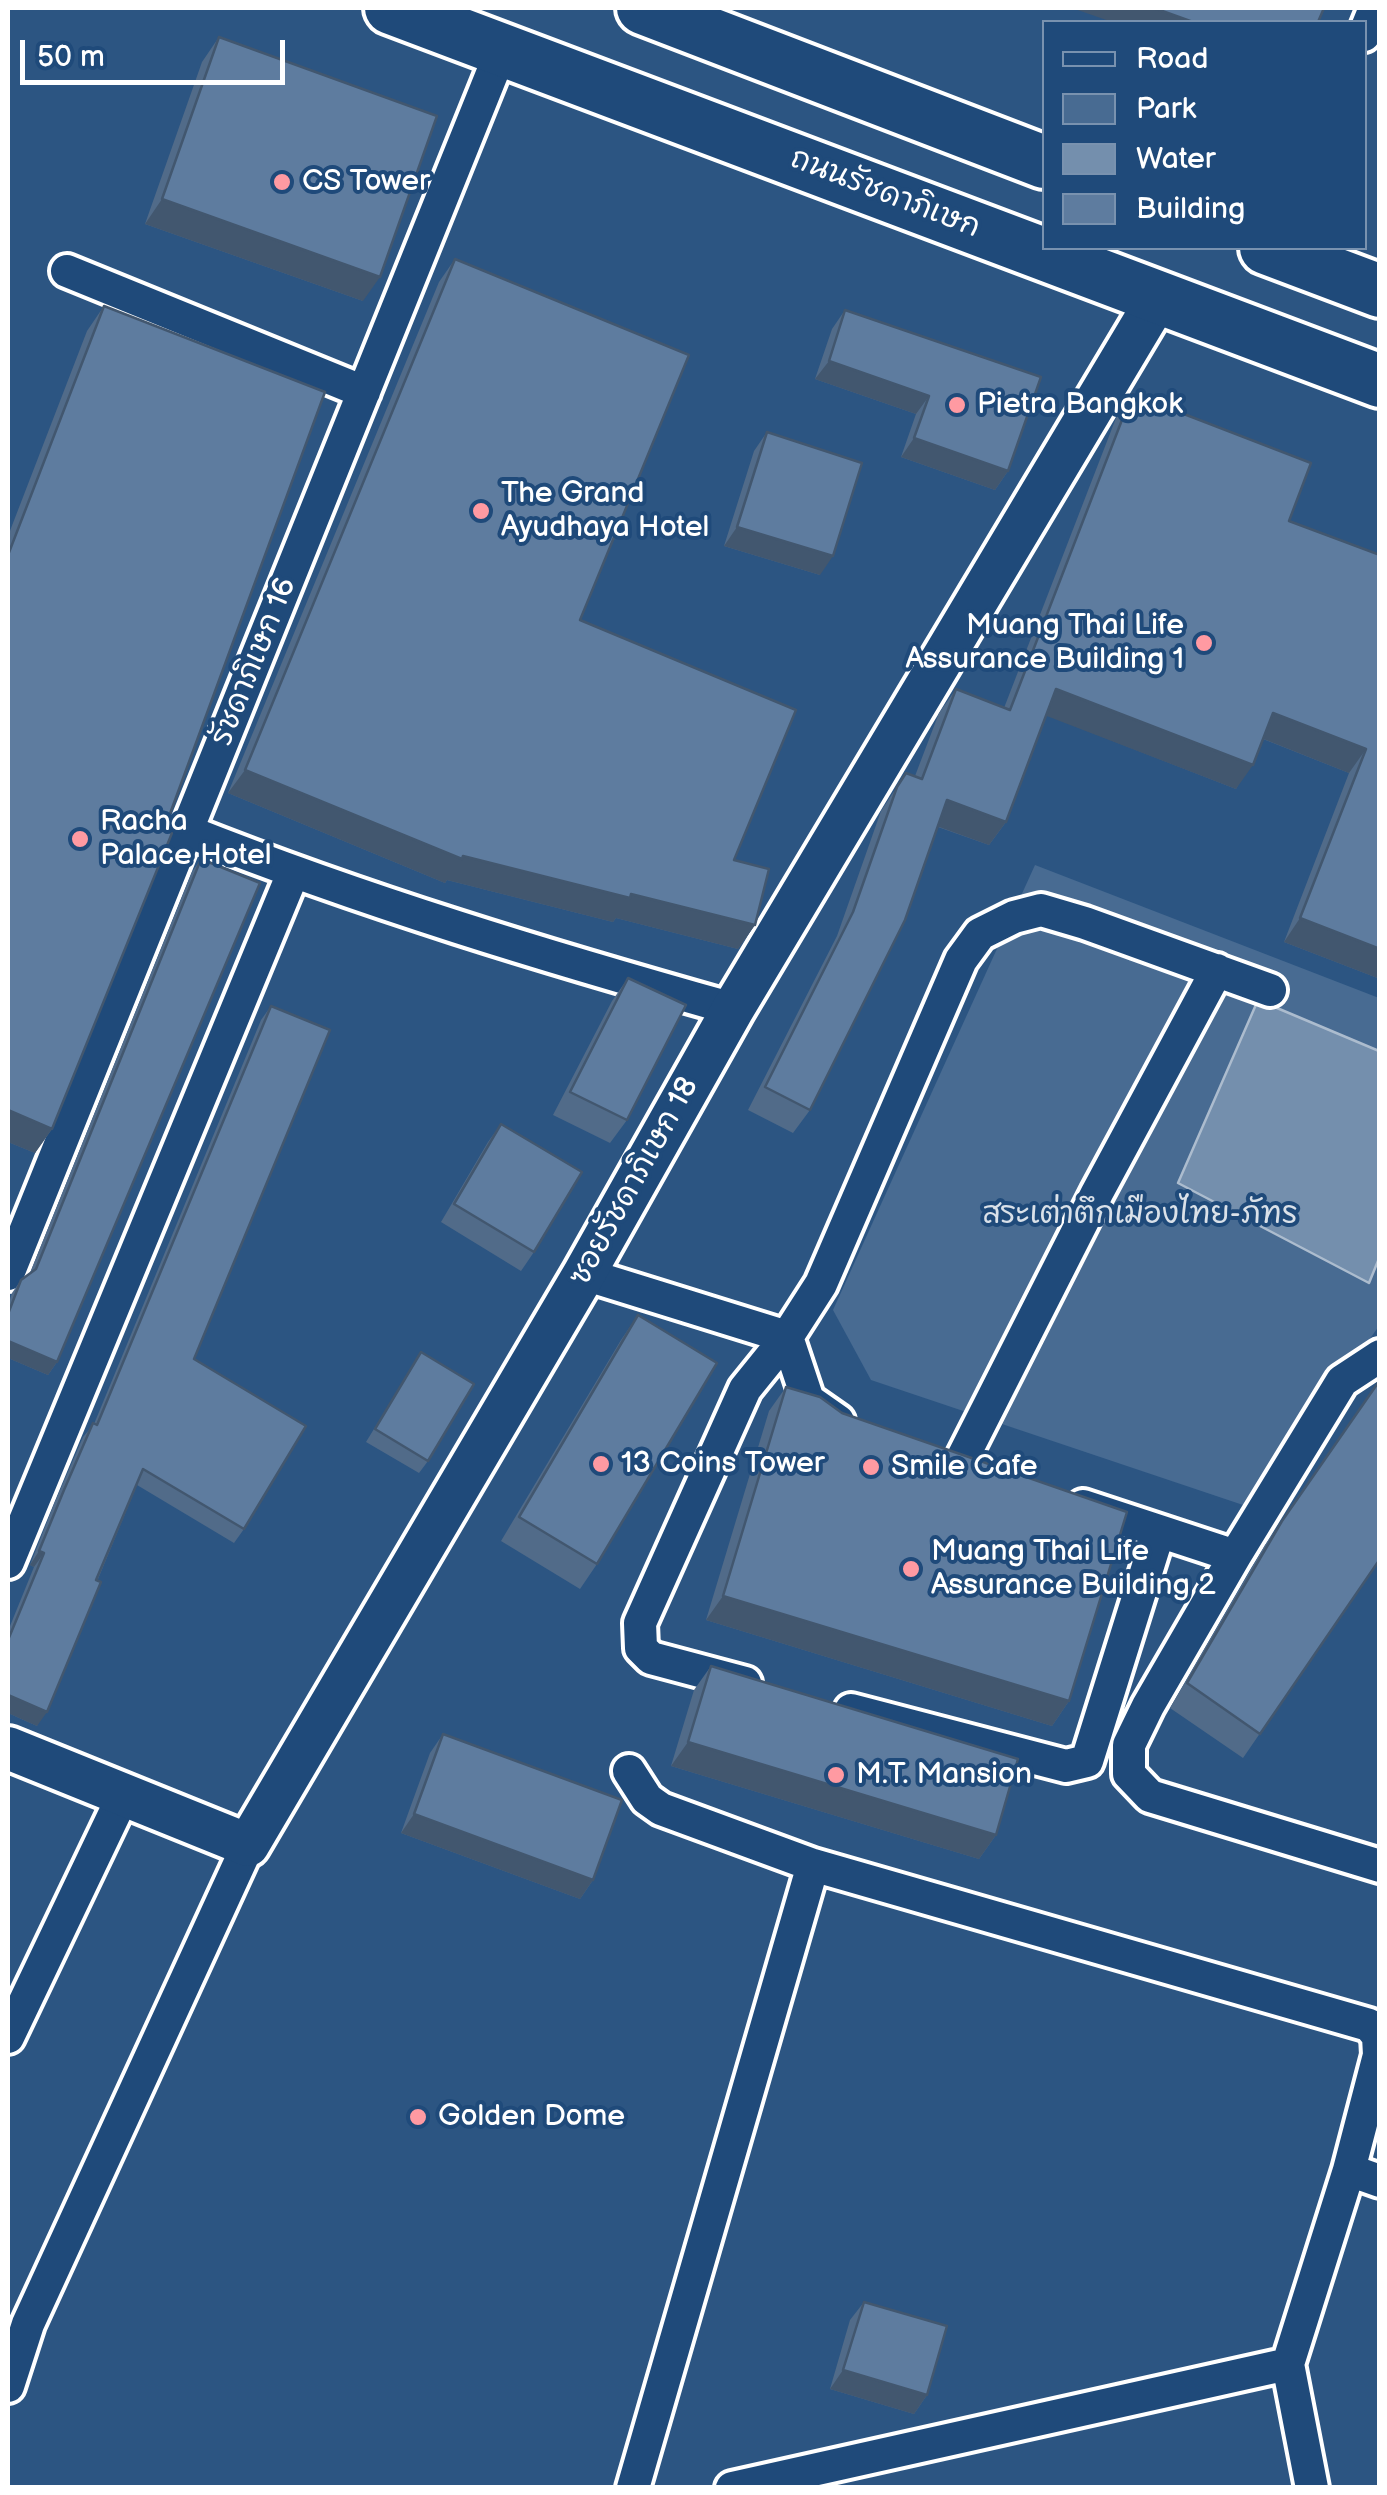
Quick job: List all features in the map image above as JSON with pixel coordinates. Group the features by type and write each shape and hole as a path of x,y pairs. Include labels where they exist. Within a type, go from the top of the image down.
{"main road":[{"name":"ถนนรัชดาภิเษก","path":"390,8 1380,381"},
{"path":"642,8 1042,161"},
{"path":"1278,250 1380,291"}],"street":[{"name":"รัชดาภิเษก 16","path":"8,1274 502,49"},
{"path":"67,271 364,392"},
{"name":"ซอยรัชดาภิเษก 18","path":"248,1845 584,1274 733,1009 1158,298"},
{"path":"186,830 293,873 510,946 733,1009"},
{"path":"8,1562 19,1500 293,873"},
{"path":"784,1692 652,1658 641,1648 640,1623 745,1389 787,1338 821,1284 961,960 980,934 1014,917 1041,910 1270,990"},
{"path":"960,1465 1217,970"},
{"path":"584,1274 787,1338"},
{"path":"787,1338 808,1400 832,1419 869,1432"},
{"path":"1380,1356 1342,1381 1148,1706 1129,1745 1129,1774 1150,1796 1380,1866"},
{"path":"923,1452 996,1477"},
{"path":"1050,1495 1236,1556"},
{"path":"821,1702 1066,1766 1087,1760 1094,1749 1160,1531"},
{"path":"8,1748 248,1845 28,2324 8,2386"},
{"path":"629,1771 647,1800 661,1809 813,1865 1369,2025 1378,2036 1379,2055 1364,2175 1288,2364 1312,2488"},
{"path":"8,2037 122,1796"},
{"path":"633,2488 813,1865"},
{"path":"732,2488 1288,2364"}],"green space":[{"name":"สระเต่าตึกเมืองไทย-ภัทร","path":"1035,865 1379,998 1379,1326 1249,1507 871,1380 833,1310"}],"water":[{"path":"1258,1000 1379,1051 1380,1256 1369,1283 1178,1183"}],"building":[{"path":"1154,8 1324,8 1319,20 1187,20"},
{"name":"CS Tower","path":"219,37 437,116 380,277 162,199"},
{"name":"The Grand Ayudhaya Hotel","path":"455,259 689,355 580,620 796,710 734,860 769,869 755,925 463,856 462,859 245,770"},
{"name":"Racha Palace Hotel","path":"104,306 325,392 164,830 172,833 52,1129 8,1110 8,555"},
{"name":"Pietra Bangkok","path":"845,310 1041,377 1008,471 914,438 929,396 829,361"},
{"name":"Muang Thai Life Assurance Building 1","path":"1132,394 1311,463 1289,521 1380,555 1380,949 1300,918 1366,749 1273,713 1253,765 1056,689 1006,822 947,800 905,920 810,1110 765,1087 853,912 897,787 906,773 922,779 956,689 1010,710"},
{"path":"767,432 862,463 833,556 737,527"},
{"path":"201,859 260,883 57,1362 8,1341 8,1314 21,1280 36,1269"},
{"path":"628,978 686,1005 627,1120 570,1092"},
{"path":"271,1006 330,1030 194,1359 306,1426 244,1529 143,1469 47,1712 8,1695 8,1640 44,1553 39,1551 64,1490 93,1423 97,1425"},
{"path":"501,1124 582,1172 534,1252 454,1204"},
{"name":"13 Coins Tower","path":"638,1315 717,1363 597,1564 519,1517"},
{"path":"421,1352 474,1384 428,1461 375,1429"},
{"path":"1380,1380 1380,1559 1260,1734 1187,1683 1282,1521"},
{"name":"Muang Thai Life Assurance Building 2","path":"786,1387 820,1397 842,1413 1127,1512 1069,1701 723,1596"},
{"name":"M.T. Mansion","path":"711,1666 1018,1759 996,1835 688,1742"},
{"path":"443,1734 622,1800 593,1880 414,1814"},
{"path":"864,2302 947,2326 927,2395 843,2370"}],"place":[{"name":"CS Tower","path":"282,182"},
{"name":"Pietra Bangkok","path":"957,405"},
{"name":"The Grand Ayudhaya Hotel","path":"481,511"},
{"name":"Muang Thai Life Assurance Building 1","path":"1204,643"},
{"name":"Racha Palace Hotel","path":"80,839"},
{"name":"13 Coins Tower","path":"601,1464"},
{"name":"Smile Cafe","path":"871,1467"},
{"name":"Muang Thai Life Assurance Building 2","path":"911,1569"},
{"name":"M.T. Mansion","path":"836,1775"},
{"name":"Golden Dome","path":"418,2117"}]}
